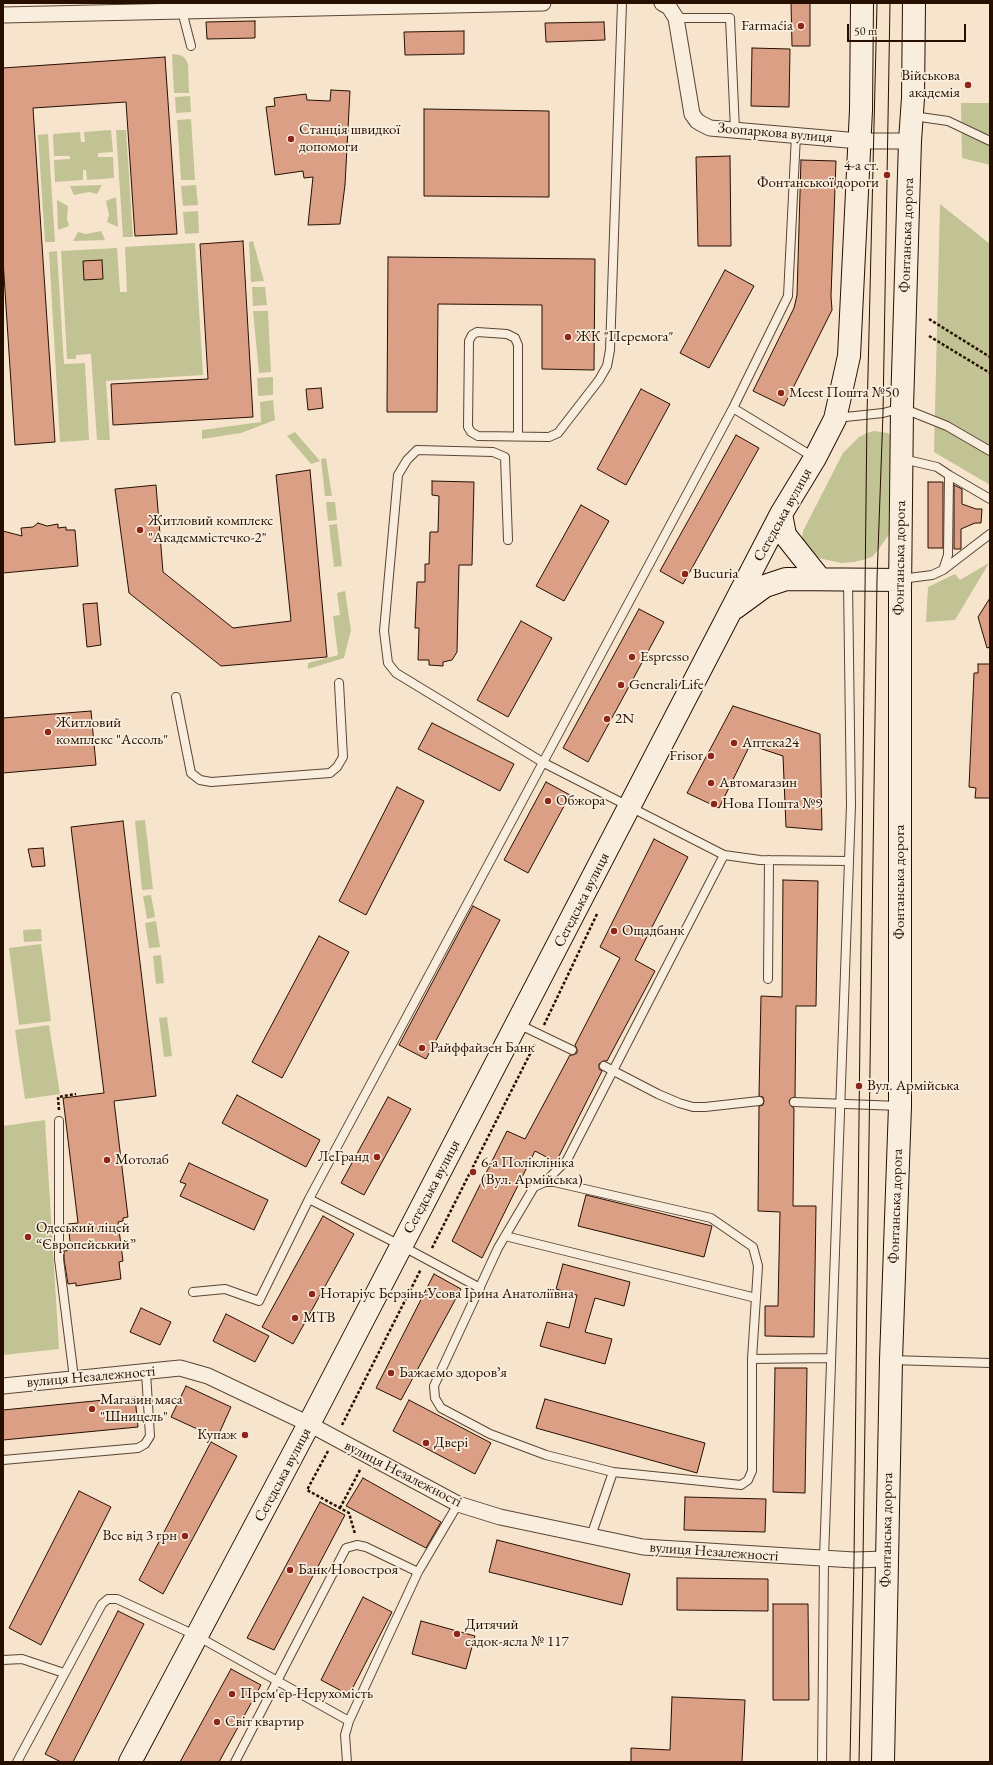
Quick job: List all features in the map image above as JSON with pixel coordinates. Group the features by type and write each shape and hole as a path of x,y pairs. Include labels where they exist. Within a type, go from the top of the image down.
{"main road":[{"path":"835,419 849,356 859,141 862,3"},
{"name":"Фонтанська дорога","path":"883,1762 891,1360 900,1106 900,580 902,408 910,140 913,98 914,3"},
{"name":"Сегедська вулиця","path":"130,1762 518,1024 781,514 815,458 835,419"},
{"path":"781,514 785,535 820,579"},
{"name":"Сегедська вулиця","path":"732,611 765,586 786,579 900,580"}],"street":[{"path":"3,15 543,3"},
{"path":"662,3 669,7 676,18"},
{"name":"Зоопаркова вулиця","path":"676,18 692,114 696,121 710,128 859,141 910,140"},
{"name":"вулиця Незалежності","path":"3,1386 74,1378 146,1373 180,1368 208,1376 309,1424 458,1504 500,1517 643,1547 854,1560 886,1559"}],"lane":[{"path":"518,436 518,345 515,338 507,334 478,332 472,336 469,341 468,427 470,432 478,436 549,437 558,433 599,380 607,366 610,350 622,3"},
{"path":"182,11 191,46"},
{"path":"676,18 730,18 735,130"},
{"path":"911,115 948,121 990,140"},
{"path":"192,1292 225,1289 259,1301 309,1199 733,408 788,296 796,135"},
{"path":"733,408 815,458"},
{"path":"835,419 883,413 902,408 947,426 990,451"},
{"path":"508,540 505,457 493,452 416,450 407,460 398,474 384,631 388,663 396,673 544,763 629,808 724,855 769,860 849,861"},
{"path":"902,459 937,467 949,476 990,499"},
{"path":"943,570 948,555 949,476"},
{"path":"900,580 932,575 943,570 990,534"},
{"path":"822,1762 824,1558 830,1358 851,805 848,579"},
{"path":"176,697 191,773 200,780 211,782 330,773 343,757 339,683"},
{"path":"545,1182 554,1182 711,1218 753,1247 758,1266 752,1359 752,1471 748,1480 740,1485 613,1472 546,1455 490,1434 442,1408 435,1398 434,1386 505,1236 534,1187 545,1182 566,1160 724,855"},
{"path":"768,979 769,860"},
{"path":"518,1024 572,1050"},
{"path":"604,1066 658,1094 679,1103 705,1107 759,1101"},
{"path":"794,1102 900,1106"},
{"path":"59,1121 59,1259 74,1378"},
{"path":"309,1199 402,1246 480,1288"},
{"path":"505,1236 756,1298"},
{"path":"752,1359 830,1358"},
{"path":"891,1360 990,1364"},
{"path":"3,1460 138,1448 145,1444 150,1436 146,1373"},
{"path":"591,1536 613,1472"},
{"path":"347,1762 345,1735 348,1721 418,1572 458,1504"},
{"path":"235,1762 346,1548 357,1545 366,1547 418,1572"},
{"path":"18,1762 102,1604 108,1599 117,1599 197,1636 348,1721"},
{"path":"3,1660 22,1659 64,1673"}],"path":[{"path":"929,319 990,357"},
{"path":"929,336 990,373"},
{"path":"357,1545 349,1513 307,1490 335,1438 540,1034 600,907"},
{"path":"59,1121 58,1097 76,1094"},
{"path":"340,1508 361,1468 368,1471"}],"green space":[{"path":"172,54 180,55 185,58 188,64 189,93 174,93"},
{"path":"190,96 191,112 176,113 175,97"},
{"path":"961,103 990,103 990,165 962,158"},
{"path":"191,119 195,180 181,180 177,120"},
{"path":"111,130 113,152 98,153 98,157 113,157 114,178 87,180 86,170 83,170 83,180 55,182 54,160 70,159 70,156 54,156 53,134 80,132 81,142 85,142 84,132"},
{"path":"116,130 126,130 133,237 123,237"},
{"path":"48,134 55,242 45,242 38,135"},
{"path":"102,185 97,194 89,192 74,195 70,186"},
{"path":"196,185 198,205 183,206 181,186"},
{"path":"116,197 118,227 107,222 109,215 106,201"},
{"path":"57,200 68,206 67,219 69,226 58,230"},
{"path":"940,204 990,244 990,485 934,452"},
{"path":"198,211 199,233 185,234 183,212"},
{"path":"101,231 105,240 73,241 78,232 86,234"},
{"path":"253,241 264,281 251,282 249,242"},
{"path":"195,243 203,375 106,381 110,440 97,440 91,354 76,355 76,359 67,359 61,251 117,248 120,292 127,292 125,247"},
{"path":"57,251 64,364 85,363 89,440 60,442 49,252"},
{"path":"252,287 265,287 267,305 253,306"},
{"path":"253,311 268,311 271,372 259,373"},
{"path":"273,377 273,395 258,396 257,378"},
{"path":"273,400 275,420 241,433 202,439 202,430 261,422 260,402"},
{"path":"874,431 888,433 892,437 890,533 872,557 854,562 841,563 819,558 806,545 802,538 803,531 843,453 859,437"},
{"path":"295,432 320,461 311,464 287,436"},
{"path":"326,458 332,496 325,496 321,459"},
{"path":"326,502 335,502 337,520 328,521"},
{"path":"337,524 342,566 334,567 329,525"},
{"path":"989,563 955,620 926,622 928,587 955,574 960,580"},
{"path":"345,591 351,630 344,658 308,669 308,663 338,655 333,616 340,615 337,593"},
{"path":"145,820 153,889 142,890 135,821"},
{"path":"151,895 155,917 147,919 143,896"},
{"path":"156,921 160,947 149,948 145,923"},
{"path":"41,929 42,941 24,942 23,930"},
{"path":"41,944 51,1021 19,1025 9,948"},
{"path":"161,955 164,983 156,984 153,956"},
{"path":"167,1017 172,1056 164,1057 159,1018"},
{"path":"49,1025 60,1094 25,1099 15,1030"},
{"name":"Одеський ліцей “Європейський”","path":"45,1120 59,1349 3,1355 3,1126"}],"building":[{"path":"791,3 810,3 810,46 792,46"},
{"path":"255,21 255,38 207,39 206,22"},
{"path":"604,22 605,40 546,42 545,23"},
{"path":"464,31 464,54 405,55 404,32"},
{"path":"752,48 790,49 789,107 751,106"},
{"path":"165,57 177,234 135,236 126,102 33,108 55,442 15,445 3,260 3,68"},
{"path":"331,90 350,91 345,185 340,224 308,225 313,177 304,178 303,171 275,175 266,107 275,106 274,98 306,94 307,100 330,101"},
{"path":"424,109 549,111 549,197 424,196"},
{"path":"730,156 731,246 698,246 696,157"},
{"path":"801,160 836,161 831,296 832,310 784,406 753,391 794,308 797,295"},
{"path":"243,241 253,417 113,425 111,384 208,379 200,244"},
{"name":"ЖК \"Перемога\"","path":"388,257 595,259 594,370 542,369 542,305 438,304 437,412 387,412"},
{"path":"102,260 103,279 84,280 83,261"},
{"path":"725,270 754,286 709,368 680,353"},
{"path":"321,388 323,408 308,410 306,389"},
{"path":"641,389 670,404 626,485 597,469"},
{"path":"736,435 759,448 683,584 660,571"},
{"name":"Житловий комплекс \"Академмістечко-2\"","path":"310,470 327,657 221,666 129,593 115,489 156,485 163,572 233,628 291,621 276,475"},
{"path":"432,481 474,482 472,565 459,565 457,652 452,660 443,662 443,666 429,665 429,660 418,660 419,628 415,628 417,582 425,582 425,564 429,564 430,532 438,532 439,496 432,495"},
{"path":"928,482 943,482 943,548 928,548"},
{"path":"954,485 962,489 962,504 976,509 982,509 981,523 975,523 961,529 961,549 954,549"},
{"path":"581,505 609,521 564,601 536,586"},
{"path":"38,523 47,526 58,524 58,528 66,527 66,530 75,530 78,566 3,573 3,531 22,536 21,528 33,527"},
{"path":"990,598 990,647 987,648 978,617"},
{"path":"97,603 101,645 87,647 83,604"},
{"path":"639,609 664,622 588,762 563,748"},
{"path":"521,621 552,638 508,717 477,700"},
{"path":"978,664 990,664 990,798 975,798 976,788 969,787 974,673 978,673"},
{"path":"733,706 820,734 822,830 786,827 783,756 750,745 719,808 687,793"},
{"name":"Житловий комплекс \"Ассоль\"","path":"91,711 96,765 3,773 3,718"},
{"path":"432,723 514,764 500,791 418,749"},
{"path":"546,782 570,795 528,873 504,860"},
{"path":"397,787 424,801 366,915 339,901"},
{"path":"123,821 156,1096 114,1101 128,1217 123,1218 123,1221 118,1222 123,1261 119,1262 121,1279 76,1286 76,1283 68,1284 64,1259 64,1251 71,1250 68,1224 78,1223 63,1098 104,1093 71,827"},
{"path":"654,839 688,857 635,960 655,971 607,1061 603,1061 599,1064 599,1069 602,1071 556,1162 535,1151 482,1258 452,1241 507,1131 525,1139 570,1055 577,1053 575,1045 620,958 600,947"},
{"path":"43,848 45,866 32,867 28,849"},
{"path":"783,880 818,881 816,1006 796,1006 795,1097 790,1099 789,1102 794,1108 793,1206 816,1206 814,1337 765,1336 765,1306 778,1306 780,1212 758,1211 759,1106 763,1105 764,1101 763,1097 759,1096 761,996 782,997"},
{"path":"473,906 500,920 426,1059 399,1045"},
{"path":"319,936 349,952 282,1078 252,1062"},
{"path":"237,1095 320,1140 306,1167 222,1123"},
{"path":"388,1097 411,1109 364,1195 341,1183"},
{"path":"189,1163 268,1200 254,1230 180,1196 186,1184 180,1182"},
{"path":"586,1195 712,1226 704,1257 578,1226"},
{"path":"323,1216 354,1234 293,1344 262,1327"},
{"path":"563,1264 630,1282 624,1306 595,1298 585,1332 612,1339 605,1364 540,1346 547,1322 569,1328 577,1295 556,1289"},
{"path":"434,1274 461,1289 401,1400 376,1388"},
{"path":"141,1308 171,1322 160,1345 130,1332"},
{"path":"226,1314 269,1336 255,1362 213,1341"},
{"path":"775,1368 807,1368 805,1493 773,1492"},
{"path":"186,1386 231,1407 217,1438 171,1417"},
{"path":"135,1397 138,1427 3,1440 3,1410"},
{"path":"545,1399 705,1443 697,1473 536,1428"},
{"path":"409,1400 491,1443 475,1474 393,1431"},
{"path":"211,1442 237,1456 163,1594 139,1580"},
{"path":"363,1478 441,1522 426,1548 346,1506"},
{"path":"79,1491 111,1507 41,1645 9,1628"},
{"path":"685,1497 766,1499 765,1532 684,1530"},
{"path":"320,1502 345,1515 274,1650 247,1638"},
{"path":"497,1540 630,1574 622,1605 489,1572"},
{"path":"677,1578 768,1579 768,1611 677,1610"},
{"path":"363,1597 392,1612 349,1695 321,1680"},
{"path":"773,1604 808,1604 809,1700 773,1700"},
{"path":"118,1611 144,1624 73,1762 61,1762 45,1754"},
{"path":"421,1621 475,1636 466,1669 412,1654"},
{"path":"231,1669 261,1685 219,1762 180,1762"},
{"path":"672,1697 745,1700 742,1762 631,1762 631,1748 670,1750"}],"tram line":[{"path":"850,1762 854,1560 867,415 877,3"},
{"path":"859,1762 877,579 883,413 890,3"}],"place":[{"name":"Farmaćia","path":"801,26"},
{"name":"Військова академія","path":"968,85"},
{"name":"Станція швидкої допомоги","path":"291,139"},
{"name":"4-а ст. Фонтанської дороги","path":"887,175"},
{"name":"ЖК \"Перемога\"","path":"568,337"},
{"name":"Meest Пошта №50","path":"781,393"},
{"name":"Житловий комплекс \"Академмістечко-2\"","path":"140,530"},
{"name":"Bucuria","path":"685,574"},
{"name":"Espresso","path":"632,657"},
{"name":"Generali Life","path":"621,685"},
{"name":"2N","path":"607,719"},
{"name":"Житловий комплекс \"Ассоль\"","path":"48,732"},
{"name":"Аптека24","path":"734,743"},
{"name":"Frisor","path":"711,756"},
{"name":"Автомагазин","path":"711,783"},
{"name":"Обжора","path":"548,801"},
{"name":"Нова Пошта №9","path":"714,804"},
{"name":"Ощадбанк","path":"614,931"},
{"name":"Райффайзен Банк","path":"422,1048"},
{"name":"Вул. Армійська","path":"859,1086"},
{"name":"ЛеГранд","path":"377,1157"},
{"name":"Мотолаб","path":"107,1160"},
{"name":"6-а Поліклініка (Вул. Армійська)","path":"473,1172"},
{"name":"Одеський ліцей “Європейський”","path":"28,1237"},
{"name":"Нотаріус Берзінь-Усова Ірина Анатоліївна","path":"312,1294"},
{"name":"МТВ","path":"295,1318"},
{"name":"Бажаємо здоровʼя","path":"391,1373"},
{"name":"Магазин мяса \"Шницель\"","path":"92,1409"},
{"name":"Купаж","path":"245,1435"},
{"name":"Двері","path":"426,1443"},
{"name":"Все від 3 грн","path":"185,1536"},
{"name":"Банк Новостроя","path":"290,1570"},
{"name":"Дитячий садок-ясла № 117","path":"457,1634"},
{"name":"Прем'єр-Нерухомість","path":"232,1694"},
{"name":"Світ квартир","path":"217,1722"}]}
